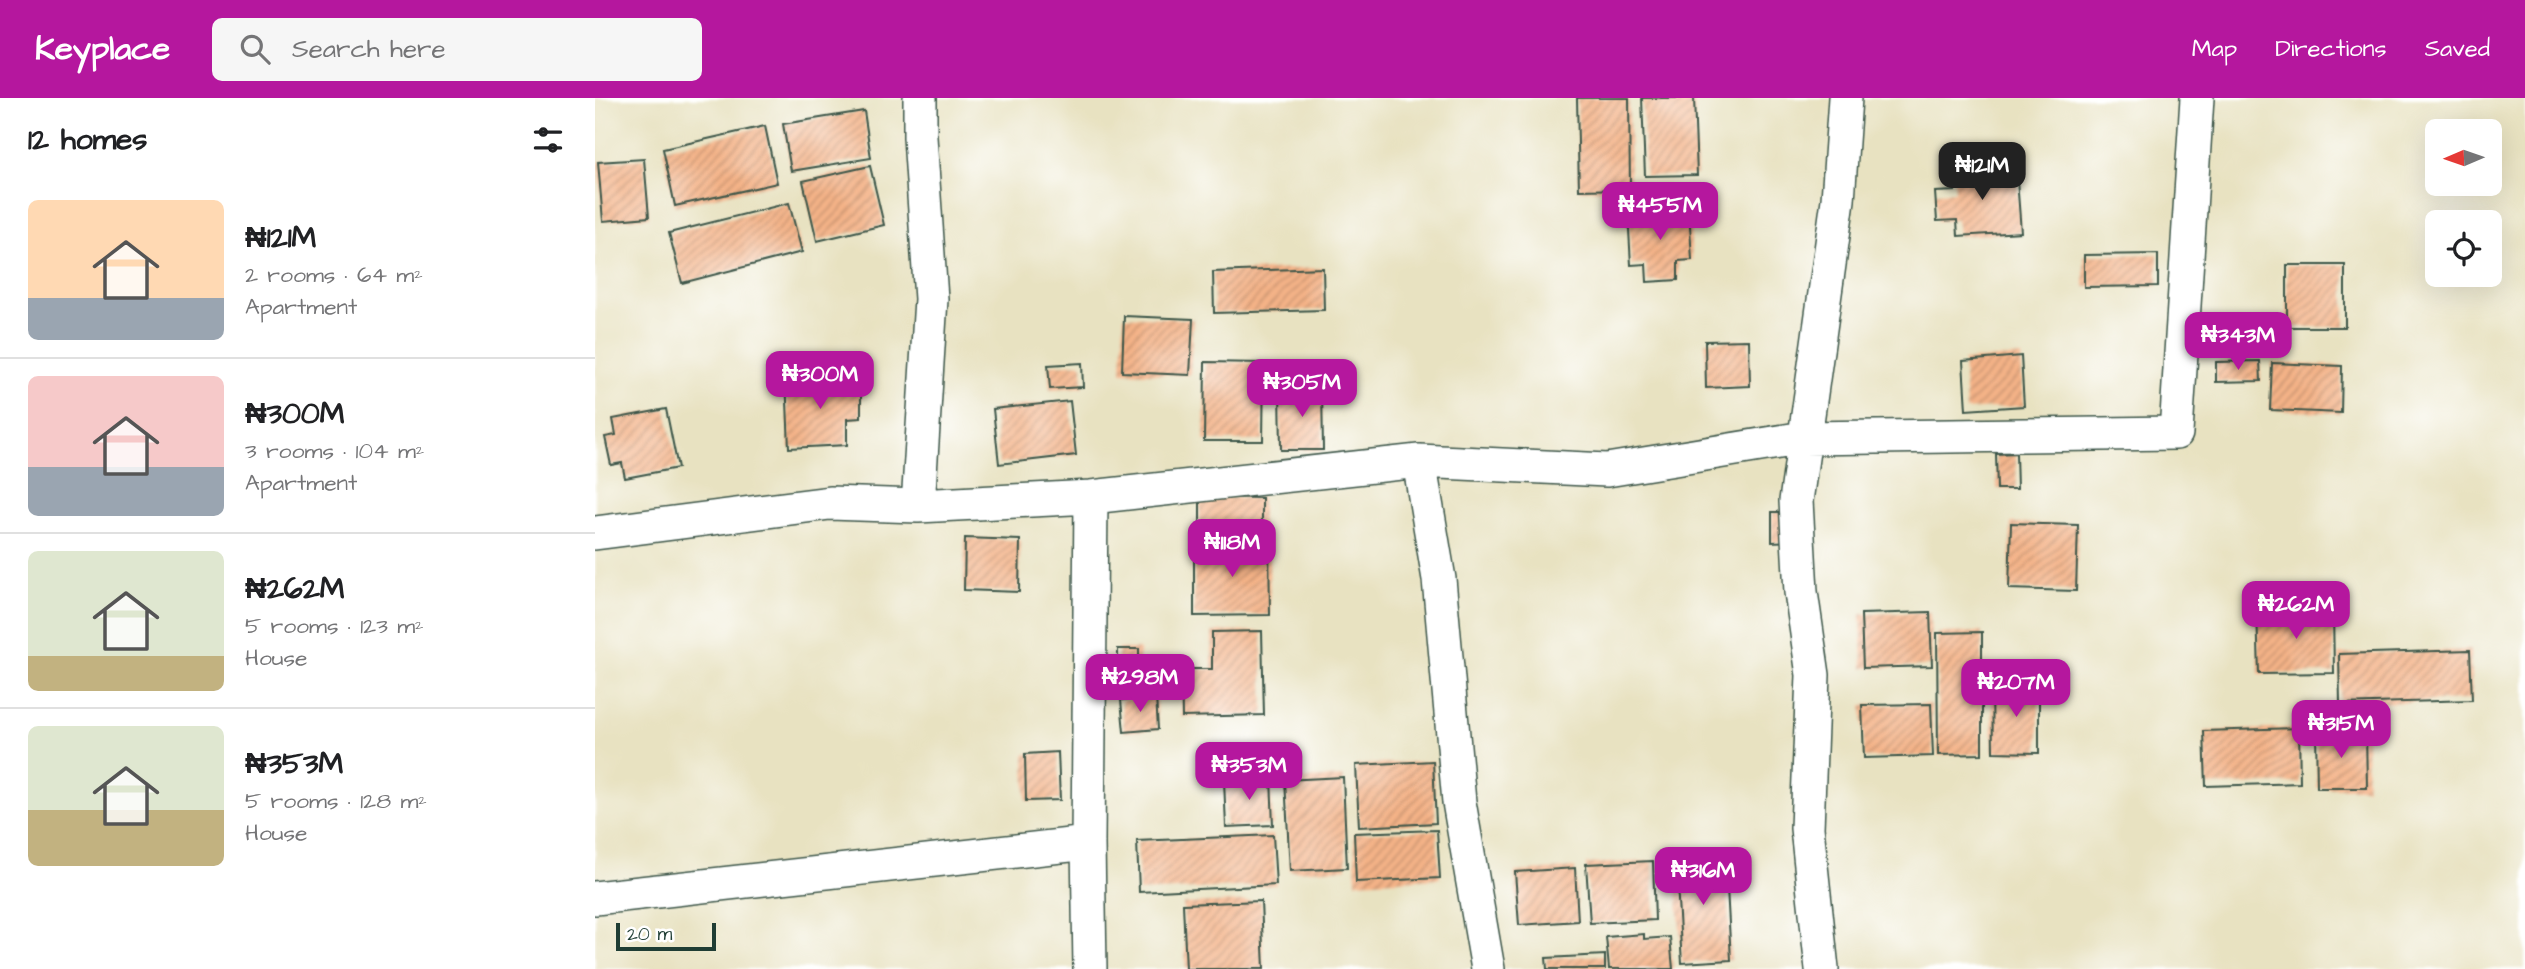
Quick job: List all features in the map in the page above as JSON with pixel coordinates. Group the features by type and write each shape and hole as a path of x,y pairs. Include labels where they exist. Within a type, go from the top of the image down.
{"street":[{"path":"918,506 931,299 920,137 920,98"},
{"path":"1822,969 1807,828 1813,675 1801,592 1796,501 1838,200 1845,98"},
{"path":"595,533 830,503 918,506 1091,497 1419,461 1607,470 1804,438 2176,433 2197,98"},
{"path":"1419,461 1439,579 1459,802 1488,969"},
{"path":"1090,969 1088,844 1091,497"},
{"path":"595,898 1088,844"}],"building":[{"path":"1577,98 1629,98 1630,189 1579,190"},
{"path":"1642,98 1694,98 1697,175 1645,176"},
{"path":"864,111 871,158 791,171 783,124"},
{"path":"765,126 777,183 675,206 663,149"},
{"path":"644,159 649,217 603,221 598,162"},
{"path":"870,166 884,225 817,241 803,181"},
{"path":"2016,166 2021,232 1958,236 1957,220 1937,221 1935,192 1955,191 1953,170"},
{"path":"789,203 802,252 682,283 669,233"},
{"path":"1689,209 1692,260 1678,261 1678,280 1647,282 1646,264 1631,265 1628,212"},
{"path":"2158,254 2158,286 2084,287 2084,255"},
{"path":"2287,265 2345,265 2345,327 2287,327"},
{"path":"1323,268 1324,310 1214,313 1213,272"},
{"path":"1124,316 1193,319 1190,375 1122,372"},
{"path":"1749,340 1750,386 1706,388 1705,341"},
{"path":"2021,356 2024,406 1966,410 1963,361"},
{"path":"2260,361 2261,381 2216,382 2216,362"},
{"path":"1205,362 1264,363 1263,441 1204,441"},
{"path":"1082,363 1083,387 1050,389 1048,365"},
{"path":"2272,363 2342,366 2341,413 2270,410"},
{"path":"844,375 845,394 861,393 861,418 847,419 847,445 789,448 786,378"},
{"path":"1322,387 1323,450 1281,450 1280,388"},
{"path":"1070,401 1076,455 999,464 993,409"},
{"path":"666,409 678,468 625,478 622,463 611,465 605,437 616,435 613,419"},
{"path":"2016,453 2017,489 1997,489 1996,454"},
{"path":"1200,497 1262,498 1262,529 1200,528"},
{"path":"1772,512 1793,512 1794,541 1772,542"},
{"path":"2011,523 2078,525 2076,591 2009,589"},
{"path":"965,538 1020,540 1019,592 964,590"},
{"path":"1194,542 1269,542 1270,615 1194,616"},
{"path":"2333,609 2334,673 2259,674 2257,610"},
{"path":"1930,612 1932,666 1863,668 1861,614"},
{"path":"1262,631 1264,715 1182,717 1181,669 1212,669 1212,632"},
{"path":"1982,632 1982,754 1938,755 1937,633"},
{"path":"1118,649 1139,649 1139,671 1118,670"},
{"path":"2470,650 2472,700 2340,704 2339,654"},
{"path":"1992,685 2039,685 2039,753 1993,752"},
{"path":"1156,697 1158,729 1124,732 1121,700"},
{"path":"1931,704 1933,756 1864,758 1862,705"},
{"path":"2299,728 2300,783 2206,786 2204,731"},
{"path":"2316,731 2366,731 2367,788 2317,788"},
{"path":"1058,752 1060,800 1026,801 1025,754"},
{"path":"1433,761 1436,823 1359,827 1356,765"},
{"path":"1343,777 1347,868 1290,871 1285,780"},
{"path":"1271,778 1273,825 1226,827 1224,780"},
{"path":"1437,830 1440,878 1356,882 1354,833"},
{"path":"1273,835 1276,885 1139,892 1137,841"},
{"path":"1725,851 1731,960 1682,963 1675,853"},
{"path":"1653,861 1655,920 1590,923 1586,864"},
{"path":"1575,868 1578,921 1519,925 1515,872"},
{"path":"1261,901 1264,969 1186,969 1183,904"},
{"path":"1644,934 1644,939 1670,937 1673,969 1609,969 1606,937"},
{"path":"1605,955 1605,969 1547,969 1546,958"}]}
